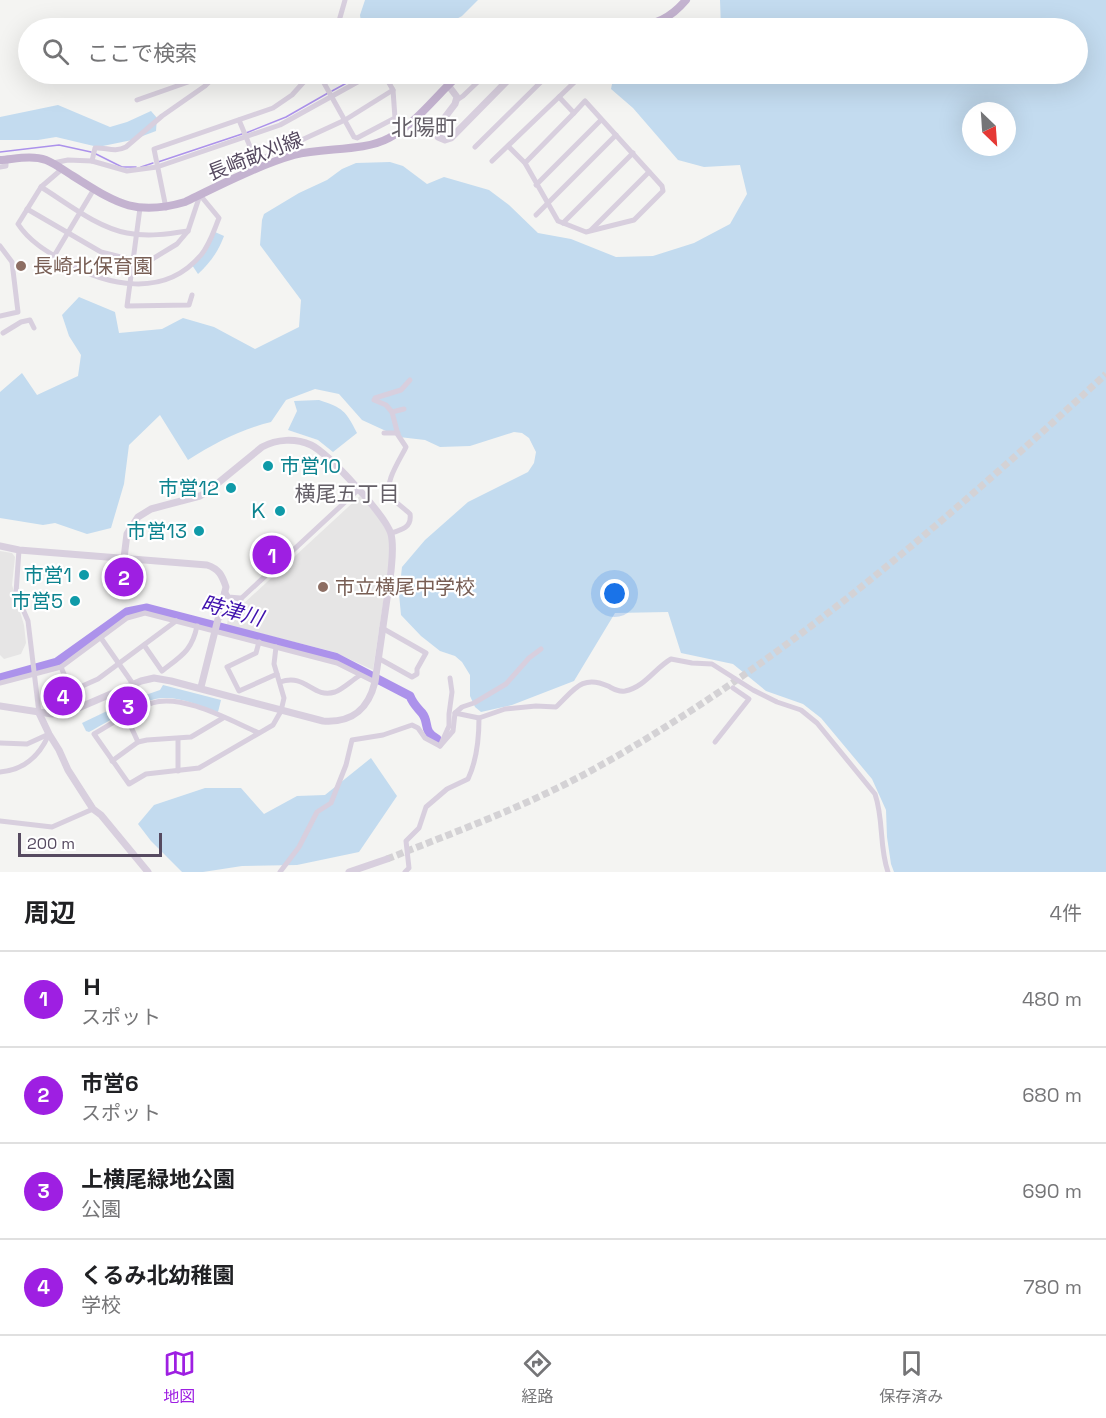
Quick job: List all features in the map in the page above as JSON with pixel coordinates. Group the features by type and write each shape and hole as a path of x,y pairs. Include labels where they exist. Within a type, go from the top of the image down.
{"main road":[{"path":"666,18 674,14 686,0"},
{"name":"長崎畝刈線","path":"50,163 118,202 140,208 166,208 293,155 314,150 370,145 387,139 404,129 447,85"},
{"path":"1,163 50,163"}],"street":[{"path":"340,18 345,0"},
{"path":"137,100 183,84"},
{"path":"93,156 95,148 111,150 126,147 162,116 207,84"},
{"path":"166,208 154,148 273,108 283,102 301,84"},
{"path":"324,84 354,137 357,138 395,118 393,90 390,84"},
{"path":"50,163 93,156 127,171 156,164 280,125 330,94 351,84"},
{"path":"476,84 457,100 436,129 438,137 445,140 451,138 504,84"},
{"path":"475,147 539,84"},
{"path":"492,161 573,84"},
{"path":"447,85 456,95 457,100"},
{"path":"239,120 256,161 345,120 393,90"},
{"path":"559,97 574,112"},
{"path":"508,146 525,163 558,221 586,232 634,220 663,191 662,186 585,102 525,163"},
{"path":"536,184 601,120"},
{"path":"536,215 615,135"},
{"path":"562,223 633,153"},
{"path":"62,169 40,187 18,224 30,238 54,256 93,277 114,282 145,284 171,278 202,254 219,218 200,195"},
{"path":"590,231 649,172"},
{"path":"40,187 99,223 117,231 137,235 159,235 188,231"},
{"path":"54,256 94,189"},
{"path":"27,209 102,252 134,260 150,261 177,244 188,231 200,195"},
{"path":"140,208 127,306 189,305 192,295"},
{"path":"0,246 12,262 21,322"},
{"path":"0,316 18,312"},
{"path":"3,333 21,322 30,320 34,328"},
{"path":"391,533 405,528 410,523 411,517 408,512 392,498 388,490 397,461 406,448 398,434 392,412 386,405 374,400 401,390 410,380"},
{"path":"392,412 404,409"},
{"path":"384,433 398,434"},
{"path":"0,706 39,712 69,712 133,684 154,678 201,687 323,721 342,721 360,710 371,698 393,555 391,533 382,516 320,451 310,445 295,441 270,442 200,496 151,509 138,517 127,534 124,558"},
{"path":"219,619 358,490"},
{"path":"0,546 19,550 207,565 219,571 226,587 201,687"},
{"path":"19,550 16,593 28,621 39,712 68,770 93,809 101,815 148,872"},
{"path":"225,593 228,598 240,599"},
{"path":"0,683 61,667 127,618 145,613 337,663 375,682"},
{"path":"61,667 71,691 98,679 176,621"},
{"path":"144,645 162,671 188,651 194,640 197,626"},
{"path":"378,658 412,677 417,674 417,669 426,652 382,628"},
{"path":"101,638 133,684"},
{"path":"259,642 256,653 227,666 239,691 277,674"},
{"path":"259,733 184,703 166,700 151,703 94,734 129,784 146,774 200,768 273,725 281,711 284,698 274,664 276,647"},
{"path":"440,746 453,731 455,713 506,684 529,658 541,649"},
{"path":"455,713 479,718 505,709 556,707 588,680 598,681 620,692 648,680 661,665 671,659 712,664 753,690 777,702 801,710 817,723 875,794 880,808 884,861 888,872"},
{"path":"280,682 292,678 319,692 326,693 341,688 359,675"},
{"path":"440,746 450,726 452,692 450,678"},
{"path":"715,742 749,699 733,688"},
{"path":"126,716 138,742"},
{"path":"112,761 138,742 191,737 203,732 223,718"},
{"path":"405,872 409,868 405,841 419,828 426,807 447,789 468,779 473,769 479,738 479,718"},
{"path":"280,872 299,847 317,812 331,803 346,765 352,740 383,735 412,725 425,738 440,746"},
{"path":"0,743 27,744 49,734"},
{"path":"0,772 14,770 25,765 39,752 49,734"},
{"path":"178,739 178,771"},
{"path":"0,821 52,827 93,809"},
{"path":"350,872 387,859"}],"shaded area":[{"path":"365,0 478,0 458,18 360,18"},
{"path":"720,0 1106,0 1106,872 894,872 887,837 886,810 872,779 821,718 803,704 766,691 733,664 681,653 668,612 615,613 574,681 512,705 481,712 475,707 470,696 470,675 462,662 455,656 440,651 421,636 401,615 399,594 402,567 425,540 468,502 528,472 534,463 536,452 529,438 522,433 514,432 470,446 440,447 425,440 399,437 362,420 339,394 315,389 286,400 271,422 228,438 188,460 160,415 129,445 124,484 111,528 87,534 55,523 43,525 0,518 0,392 22,373 37,395 78,376 81,355 69,336 62,315 79,297 115,312 119,333 162,329 183,318 214,327 255,349 299,327 301,300 260,245 264,214 356,163 390,162 403,166 427,184 444,177 489,190 509,205 538,233 571,239 616,257 653,256 694,243 730,224 747,194 740,165 704,167 678,160 633,108 611,89 612,84 1088,84 1088,18 721,18"},
{"path":"58,105 110,127 151,111 157,118 156,131 132,140 98,147 56,137 38,140 0,140 0,117"},
{"path":"215,232 224,236 213,257 198,274 192,265"},
{"path":"319,400 342,411 357,433 333,452 318,440 288,430 297,411 294,401"},
{"name":"市立横尾中学校","path":"360,496 379,518 389,536 390,557 373,670 334,652 227,625 228,618"},
{"path":"0,551 12,553 15,557 12,585 24,625 26,643 21,654 4,659 0,655"},
{"path":"163,685 221,700 218,712 177,699 155,699 136,706 89,732 86,731 82,723 128,701 160,690"},
{"path":"371,758 397,796 359,852 297,865 242,866 203,872 182,872 151,841 138,824 154,805 205,788 241,788 264,814 297,796 325,795"}],"waterway":[{"path":"332,91 345,84"},
{"path":"246,133 286,117 328,93"},
{"path":"158,162 242,134"},
{"path":"0,152 59,145 91,152"},
{"path":"96,154 122,167 136,167"},
{"path":"141,167 153,163"},
{"name":"時津川","path":"0,678 57,662 127,612 147,608 335,657 410,696 424,717 429,733 437,739"}],"tunnel":[{"path":"387,859 497,815 577,778 671,723 738,679 802,633 927,533 1106,374"}],"place":[{"name":"長崎北保育園","path":"21,266"},
{"name":"市営10","path":"268,466"},
{"name":"市営12","path":"231,488"},
{"name":"Ｋ","path":"280,511"},
{"name":"市営13","path":"199,531"},
{"name":"Ｈ","path":"272,555"},
{"name":"市営1","path":"84,575"},
{"name":"市営6","path":"124,577"},
{"name":"市立横尾中学校","path":"323,587"},
{"name":"市営5","path":"75,601"},
{"name":"くるみ北幼稚園","path":"63,696"},
{"name":"上横尾緑地公園","path":"128,706"}],"district":[{"name":"北陽町","path":"424,127"},
{"name":"横尾五丁目","path":"347,494"}]}
